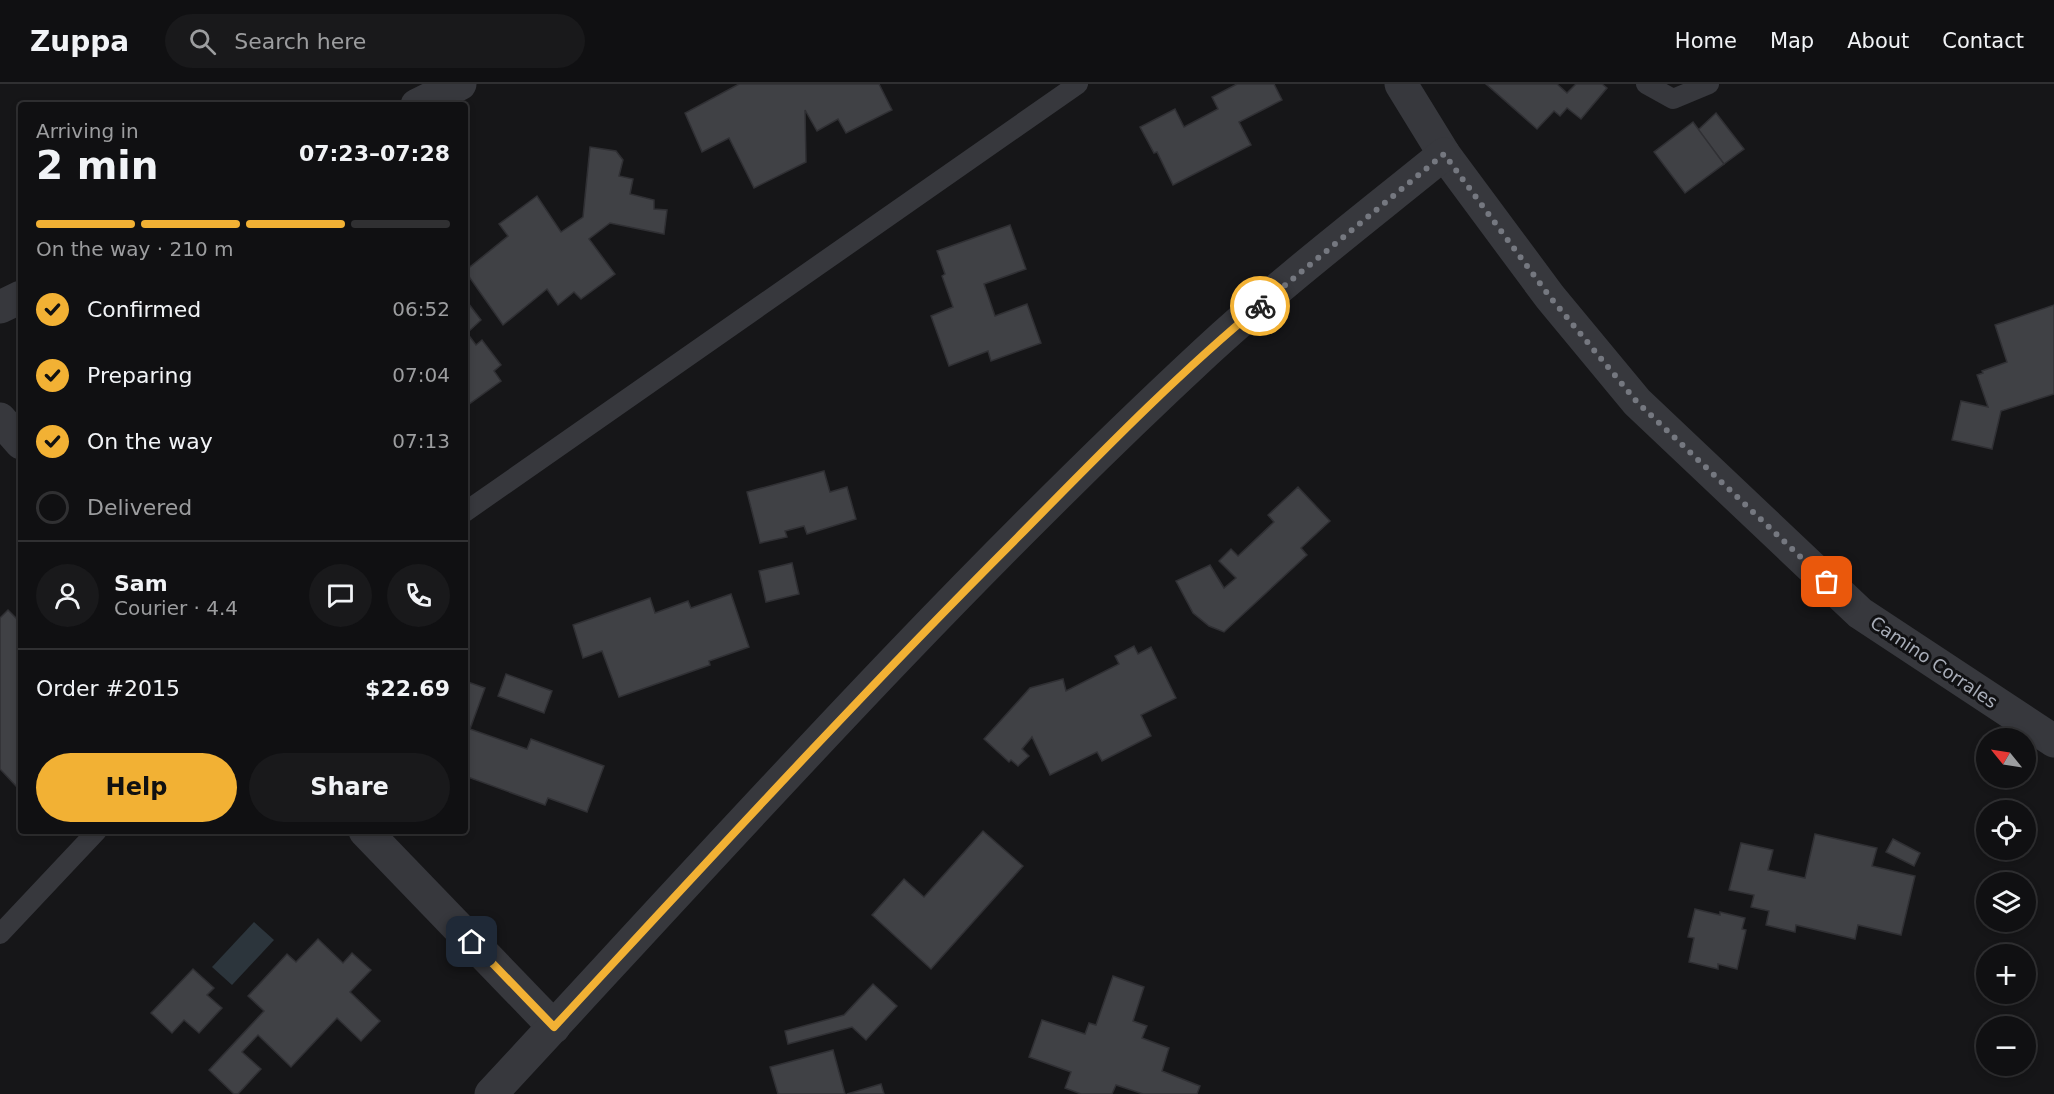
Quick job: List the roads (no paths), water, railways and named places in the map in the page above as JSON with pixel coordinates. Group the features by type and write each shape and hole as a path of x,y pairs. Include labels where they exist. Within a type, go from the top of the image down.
{"street":[{"path":"423,102 460,84"},
{"name":"Camino Corrales","path":"1401,84 1444,154 1550,297 1637,402 1860,613 2054,741"},
{"path":"491,1094 843,715 941,613 1111,444 1228,332 1444,154"},
{"path":"0,307 18,298"},
{"path":"0,418 18,439"},
{"path":"368,834 554,1027"}],"lane":[{"path":"468,510 1078,84"},
{"path":"1646,84 1673,99 1709,84"},
{"path":"0,934 94,834"}]}
